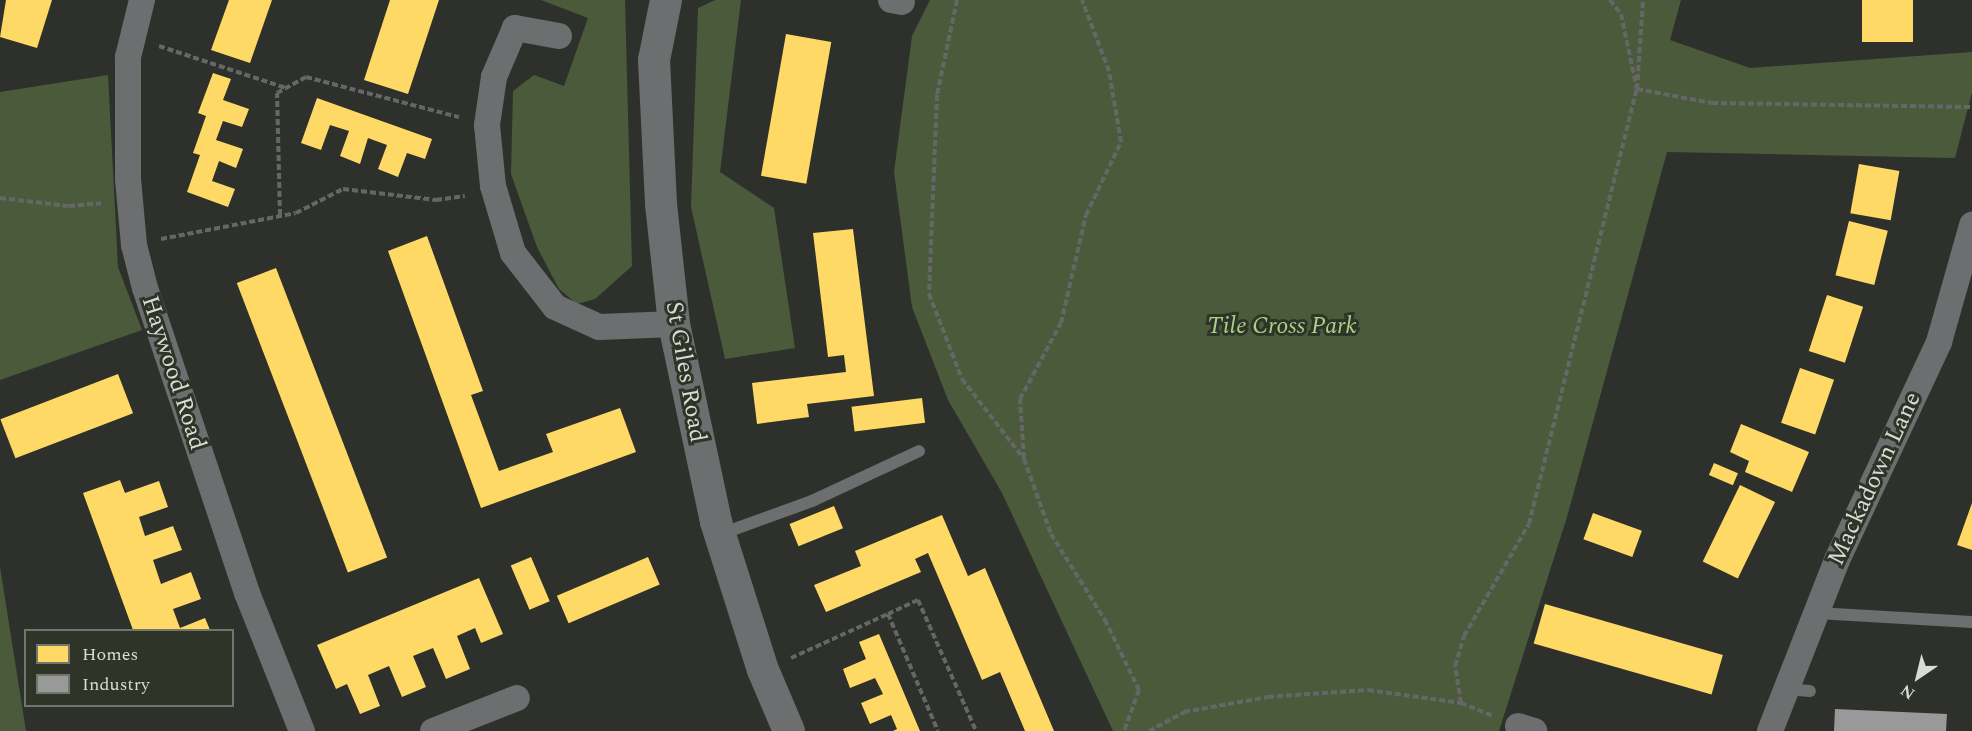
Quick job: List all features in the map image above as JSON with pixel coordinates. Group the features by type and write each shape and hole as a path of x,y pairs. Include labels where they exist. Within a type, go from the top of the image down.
{"street":[{"name":"Haywood Road","path":"142,0 128,57 130,200 134,245 145,288 243,581 302,731"},
{"name":"St Giles Road","path":"666,0 654,60 661,204 674,324 707,490 763,670 789,731"},
{"path":"559,36 515,28 494,77 487,125 493,186 513,253 555,308 599,327 674,324"},
{"name":"Mackadown Lane","path":"1770,731 1798,690 1816,613 1939,342 1972,225"},
{"path":"433,731 517,698"}],"lane":[{"path":"720,534 812,501 919,451"},
{"path":"1816,613 1972,622"}],"path":[{"path":"957,0 937,95 929,294 962,379 1024,459"},
{"path":"1082,0 1109,71 1121,142 1086,215 1061,323 1020,399 1024,459 1051,534 1105,620 1138,690 1124,731"},
{"path":"1610,0 1621,14 1637,89"},
{"path":"1149,731 1184,712 1268,697 1368,690 1461,703 1455,666 1464,636 1529,524 1637,89 1643,0"},
{"path":"133,37 286,88"},
{"path":"280,215 277,93 306,77 322,78 487,125"},
{"path":"1637,89 1712,103 1972,107"},
{"path":"134,245 296,213 343,189 436,200 468,196 493,186"},
{"path":"0,198 69,206 130,200"},
{"path":"763,670 918,600 976,731"},
{"path":"888,614 938,731"}],"green space":[{"path":"541,0 625,0 632,266 595,299 577,304 559,289 537,247 511,174 513,91 534,75 564,86 588,18"},
{"path":"715,0 741,0 720,172 774,208 795,348 725,359 691,207 698,8"},
{"name":"Tile Cross Park","path":"930,0 1681,0 1670,40 1750,68 1972,52 1972,92 1955,158 1667,152 1567,517 1499,731 1113,731 1002,493 948,400 912,307 894,172 912,36"},
{"path":"108,75 118,267 142,330 0,380 0,92"},
{"path":"0,567 26,731 0,731"}],"building: Homes":[{"path":"6,0 52,0 37,48 0,37"},
{"path":"229,0 272,0 250,63 211,50"},
{"path":"390,0 439,0 408,94 364,80"},
{"path":"1862,0 1913,0 1913,42 1862,42"},
{"path":"786,34 831,42 806,184 761,176"},
{"path":"213,73 231,79 223,100 249,109 242,127 223,121 216,140 243,149 236,168 219,161 212,181 235,189 228,207 187,192 200,155 193,153 206,116 198,113"},
{"path":"317,98 432,139 425,159 407,153 398,177 378,169 387,145 368,138 360,164 340,156 349,131 330,125 321,150 301,143"},
{"path":"1859,164 1899,171 1891,220 1850,213"},
{"path":"1849,221 1888,231 1874,285 1835,275"},
{"path":"853,229 874,396 807,404 809,417 757,424 752,383 846,372 844,355 828,357 813,233"},
{"path":"427,236 483,391 471,395 499,471 553,452 546,434 620,408 636,452 481,508 388,251"},
{"path":"276,268 387,557 348,572 237,283"},
{"path":"1827,295 1863,307 1845,363 1809,351"},
{"path":"1800,368 1834,380 1815,435 1781,423"},
{"path":"118,374 133,413 15,458 0,419"},
{"path":"922,398 925,423 855,431 852,407"},
{"path":"1741,424 1809,452 1792,492 1745,472 1749,461 1730,452"},
{"path":"1714,463 1738,473 1733,485 1709,475"},
{"path":"120,480 125,493 159,481 168,507 139,517 145,536 173,526 182,550 153,560 161,584 191,572 201,599 173,609 180,628 205,618 210,629 133,629 83,493"},
{"path":"1740,485 1775,502 1738,578 1703,561"},
{"path":"1972,503 1972,550 1957,545"},
{"path":"834,506 843,528 798,546 789,524"},
{"path":"1593,513 1642,531 1632,557 1583,539"},
{"path":"942,515 968,576 985,568 1054,731 1025,731 1000,672 982,680 928,553 915,559 921,572 826,612 814,585 861,566 855,551"},
{"path":"531,557 550,601 530,610 511,566"},
{"path":"648,557 660,585 569,623 557,596"},
{"path":"479,578 503,634 481,643 475,628 457,636 470,669 446,679 433,648 413,656 426,687 402,697 389,666 368,675 380,706 360,714 347,684 336,689 317,645"},
{"path":"1545,604 1723,655 1712,694 1534,643"},
{"path":"879,634 920,731 893,731 897,729 891,715 870,724 861,703 883,694 875,678 850,688 843,669 866,659 859,642"}],"building: Industry":[{"path":"1835,709 1947,714 1946,731 1834,731"}]}
